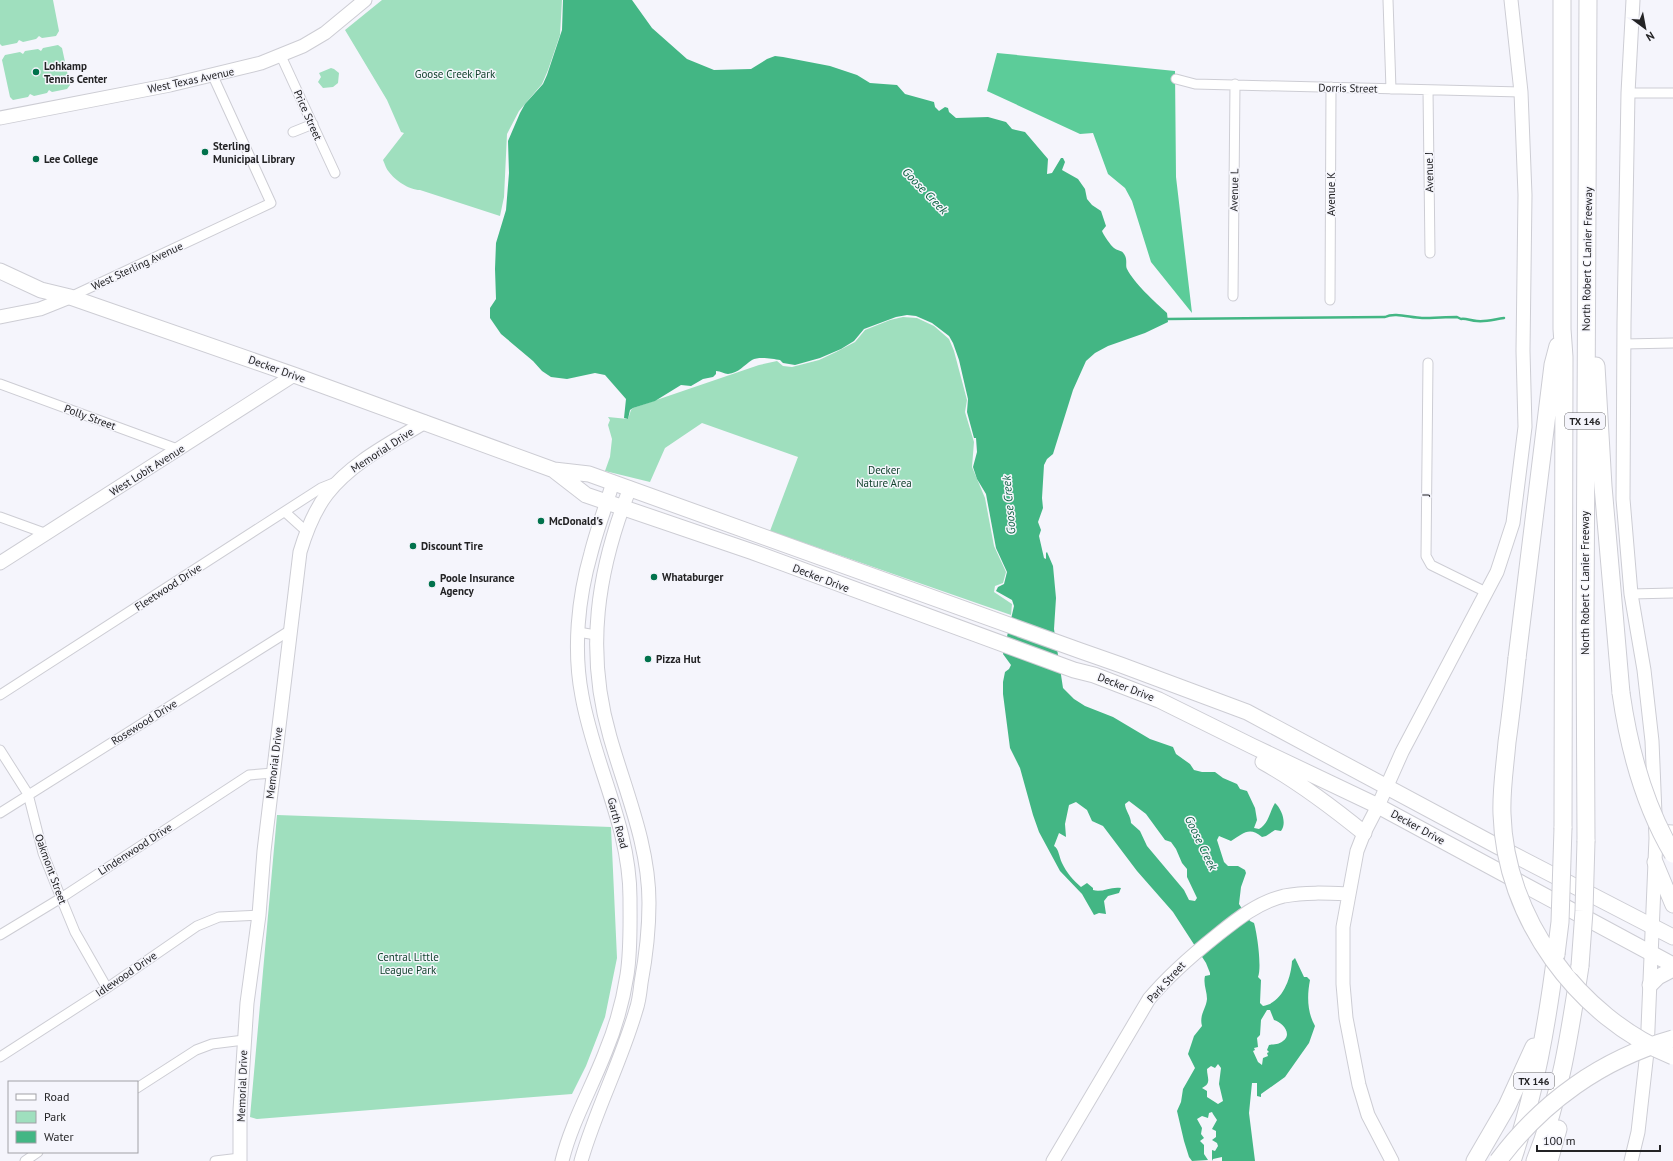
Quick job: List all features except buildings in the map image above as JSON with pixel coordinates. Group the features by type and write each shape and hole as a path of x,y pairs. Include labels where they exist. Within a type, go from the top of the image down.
{"highway":[{"name":"North Robert C Lanier Freeway","path":"1512,1161 1543,1045 1561,915 1563,828 1564,357 1562,329 1562,0"},
{"name":"North Robert C Lanier Freeway","path":"1535,1161 1544,1140 1567,1048 1580,966 1584,912 1586,841 1585,593 1586,302 1588,275 1588,0"},
{"path":"1588,275 1594,304 1601,455 1622,693 1630,746 1636,768 1657,823 1673,854"},
{"path":"1562,329 1553,365 1517,658 1502,800 1504,837 1512,874 1518,893 1532,925 1540,939 1573,984 1592,1003 1620,1026 1640,1040 1673,1056"},
{"path":"1475,1161 1517,1087 1535,1044 1550,1000"},
{"path":"1498,1161 1515,1139 1540,1113 1570,1088 1631,1053 1673,1039"},
{"path":"1549,1161 1562,1115 1570,1074 1567,1048"}],"main road":[{"name":"West Texas Avenue","path":"0,118 170,85 212,74 239,70 282,56 303,46 325,33 365,0"},
{"path":"1630,1161 1638,1132 1647,1052 1656,829 1652,741 1644,670 1631,594 1623,499 1628,93 1633,0"},
{"path":"1392,1161 1368,1115 1359,1085 1346,1018 1342,958 1343,927 1357,851 1364,832 1378,806 1402,752 1497,572 1513,523 1525,427 1523,351 1525,195 1521,92 1512,1"},
{"name":"Decker Drive","path":"0,271 41,290 70,297 294,375 554,470 589,474 630,488 1247,712 1497,846 1673,937"},
{"name":"West Sterling Avenue","path":"0,317 40,309 70,297"},
{"name":"West Lobit Avenue","path":"0,564 180,450 294,375"},
{"name":"Memorial Drive","path":"240,1160 244,1040 247,1003 259,915 264,851 289,631 300,552 306,531 324,499 338,482 349,471 369,457 425,422"},
{"name":"Decker Drive","path":"554,470 586,495 753,552 1074,670 1094,675 1159,700 1378,806 1673,965"},
{"name":"Garth Road","path":"562,1161 574,1127 606,1052 614,1028 627,975 630,895 626,852 619,820 586,717 578,662 580,612 590,554 613,482"},
{"name":"Garth Road","path":"581,1161 588,1135 637,1009 648,942 648,874 644,850 635,815 610,736 596,663 596,635 606,562 622,507 630,488"},
{"path":"1159,700 1203,730 1278,770 1326,802 1364,832"},
{"path":"586,717 605,713"},
{"path":"619,820 635,815"},
{"path":"1655,862 1673,905"},
{"name":"Park Street","path":"1052,1161 1149,999 1166,978 1183,962 1238,918 1258,906 1283,897 1300,894 1348,894"},
{"path":"630,910 649,912"},
{"path":"1650,985 1658,977 1673,969"},
{"path":"614,1028 628,1035"}],"street":[{"path":"1388,0 1391,89"},
{"name":"Price Street","path":"282,56 335,173"},
{"name":"West Sterling Avenue","path":"70,297 270,204 212,74"},
{"name":"Dorris Street","path":"1176,79 1195,84 1521,92"},
{"name":"Avenue L","path":"1233,296 1235,84"},
{"name":"Avenue K","path":"1330,300 1331,87"},
{"name":"Avenue J","path":"1428,90 1430,253"},
{"path":"1628,93 1673,93"},
{"path":"293,132 313,124"},
{"path":"1624,344 1673,343"},
{"name":"J","path":"1428,362 1426,556 1431,565 1486,592"},
{"name":"Polly Street","path":"0,384 180,450"},
{"name":"Fleetwood Drive","path":"0,694 321,488 338,482"},
{"path":"285,512 306,531"},
{"path":"0,518 46,534"},
{"path":"1631,594 1673,593"},
{"name":"Rosewood Drive","path":"0,813 289,631"},
{"path":"578,632 596,635"},
{"name":"Oakmont Street","path":"0,750 28,794 43,853 60,898 75,932 107,988"},
{"name":"Lindenwood Drive","path":"0,935 60,898 249,775 274,773"},
{"path":"1656,829 1673,830"},
{"name":"Idlewood Drive","path":"0,1056 107,988 206,921 219,917 259,915"},
{"path":"138,1087 196,1050 212,1044 244,1040"},
{"path":"24,1161 36,1153"},
{"path":"215,1161 240,1160"}],"green space":[{"name":"Lohkamp Tennis Center","path":"0,0 53,0 59,31 56,36 42,38 39,36 36,39 23,42 19,40 17,43 2,46 0,44"},
{"name":"Goose Creek Park","path":"382,0 562,0 560,35 548,70 542,84 519,111 507,134 504,197 500,216 411,188 399,181 387,169 383,160 404,133 401,132 387,100 345,30"},
{"name":"Lohkamp Tennis Center","path":"58,45 62,48 70,85 67,89 52,92 49,90 47,93 34,96 30,94 28,97 13,100 10,97 2,60 5,55 20,52 23,54 25,51 38,49 41,51 43,48"},
{"path":"331,68 339,73 338,83 333,87 323,88 318,82 321,77 319,73"},
{"name":"Decker Nature Area","path":"903,317 917,318 934,326 949,339 954,351 967,400 965,412 974,442 972,467 985,498 994,546 1006,572 1003,583 995,586 994,592 1012,604 1011,615 770,531 798,457 702,423 665,448 650,482 605,471 610,457 612,439 608,425 610,420 608,417 628,419 633,408 759,365 777,361 783,366 792,367 819,360 855,342 865,330 890,320"},
{"name":"Central Little League Park","path":"277,815 611,827 617,958 605,1017 586,1066 572,1094 257,1119 250,1117"}],"shaded area":[{"path":"997,53 1175,71 1176,177 1192,313 1151,262 1132,201 1125,188 1108,174 1093,133 1080,134 987,91"}],"water":[{"name":"Goose Creek","path":"563,0 632,0 652,28 687,59 714,70 751,69 775,56 783,57 830,66 857,75 870,83 897,85 905,94 934,102 935,107 939,111 945,107 948,108 949,112 956,118 988,117 1006,122 1012,129 1025,132 1048,159 1047,174 1052,173 1061,158 1063,158 1065,162 1062,170 1078,179 1085,189 1087,199 1092,205 1101,211 1106,226 1102,231 1107,240 1115,249 1123,253 1126,258 1126,267 1130,274 1145,292 1167,313 1168,322 1145,333 1108,346 1095,353 1086,361 1073,390 1053,454 1047,459 1044,465 1042,498 1043,508 1038,522 1041,530 1039,536 1044,558 1046,559 1047,552 1053,566 1056,598 1054,629 1063,688 1074,699 1085,706 1113,717 1150,739 1173,747 1176,754 1190,764 1194,770 1202,772 1215,772 1223,778 1237,784 1240,789 1247,791 1255,808 1257,820 1254,828 1259,829 1265,824 1275,803 1282,813 1284,825 1281,831 1275,830 1262,837 1253,832 1246,832 1231,841 1219,836 1217,840 1224,862 1228,866 1238,866 1245,870 1246,873 1241,887 1239,904 1250,921 1254,923 1258,942 1258,977 1261,980 1260,1003 1263,1006 1270,1004 1280,995 1290,975 1292,961 1295,958 1304,977 1307,977 1310,980 1308,1004 1310,1015 1315,1026 1309,1043 1285,1077 1261,1094 1261,1097 1257,1096 1257,1083 1252,1083 1249,1113 1255,1161 1222,1161 1222,1157 1213,1159 1212,1161 1212,1150 1215,1151 1218,1146 1217,1143 1212,1140 1216,1137 1216,1131 1212,1129 1217,1120 1212,1112 1209,1113 1208,1118 1202,1116 1197,1119 1202,1128 1201,1134 1204,1138 1200,1141 1204,1145 1204,1154 1208,1160 1192,1161 1189,1157 1177,1111 1181,1102 1183,1089 1195,1068 1188,1054 1194,1036 1202,1026 1201,1019 1207,999 1205,976 1210,975 1210,973 1206,963 1173,912 1137,871 1103,826 1092,821 1087,810 1076,802 1069,805 1065,824 1066,837 1059,833 1054,846 1057,849 1066,870 1081,887 1087,883 1093,888 1093,890 1096,891 1121,888 1119,893 1108,896 1104,901 1106,914 1099,913 1094,915 1082,894 1060,871 1039,832 1020,768 1010,748 1003,694 1005,672 1011,665 1003,654 1014,606 1012,600 996,591 998,587 1004,584 1007,572 996,548 986,494 977,479 973,467 977,452 976,438 974,438 967,412 968,399 959,360 949,336 932,323 916,316 907,315 896,317 864,329 854,341 841,349 820,358 795,365 783,363 780,360 758,358 752,360 732,373 727,374 716,371 716,374 713,377 703,379 691,386 681,385 655,401 633,408 630,410 628,419 624,418 626,399 605,375 595,373 567,379 551,377 542,371 533,361 501,334 490,318 490,308 496,299 496,243 506,210 509,173 508,141 525,104 543,84 562,30","holes":["1129,801 1146,814 1165,840 1171,842 1176,849 1182,863 1187,869 1187,877 1197,898 1195,901 1189,900 1184,890 1147,846 1140,831 1131,823 1125,804","1267,1010 1270,1010 1274,1020 1280,1023 1287,1032 1286,1038 1281,1042 1278,1044 1269,1045 1267,1050 1269,1052 1267,1053 1268,1056 1263,1058 1262,1065 1258,1062 1253,1051 1255,1050 1254,1048 1258,1047 1257,1038 1260,1035 1261,1020","1218,1064 1221,1068 1219,1084 1223,1101 1218,1104 1207,1097 1207,1091 1202,1088 1208,1082 1207,1069 1211,1066 1215,1068"]}],"waterway":[{"path":"1167,319 1385,317 1393,315 1422,318 1457,317 1475,321 1488,321 1504,318"}],"place":[{"name":"Lohkamp Tennis Center","path":"36,72"},
{"name":"Sterling Municipal Library","path":"205,152"},
{"name":"Lee College","path":"36,159"},
{"name":"McDonald's","path":"541,521"},
{"name":"Discount Tire","path":"413,546"},
{"name":"Whataburger","path":"654,577"},
{"name":"Poole Insurance Agency","path":"432,584"},
{"name":"Pizza Hut","path":"648,659"}]}
